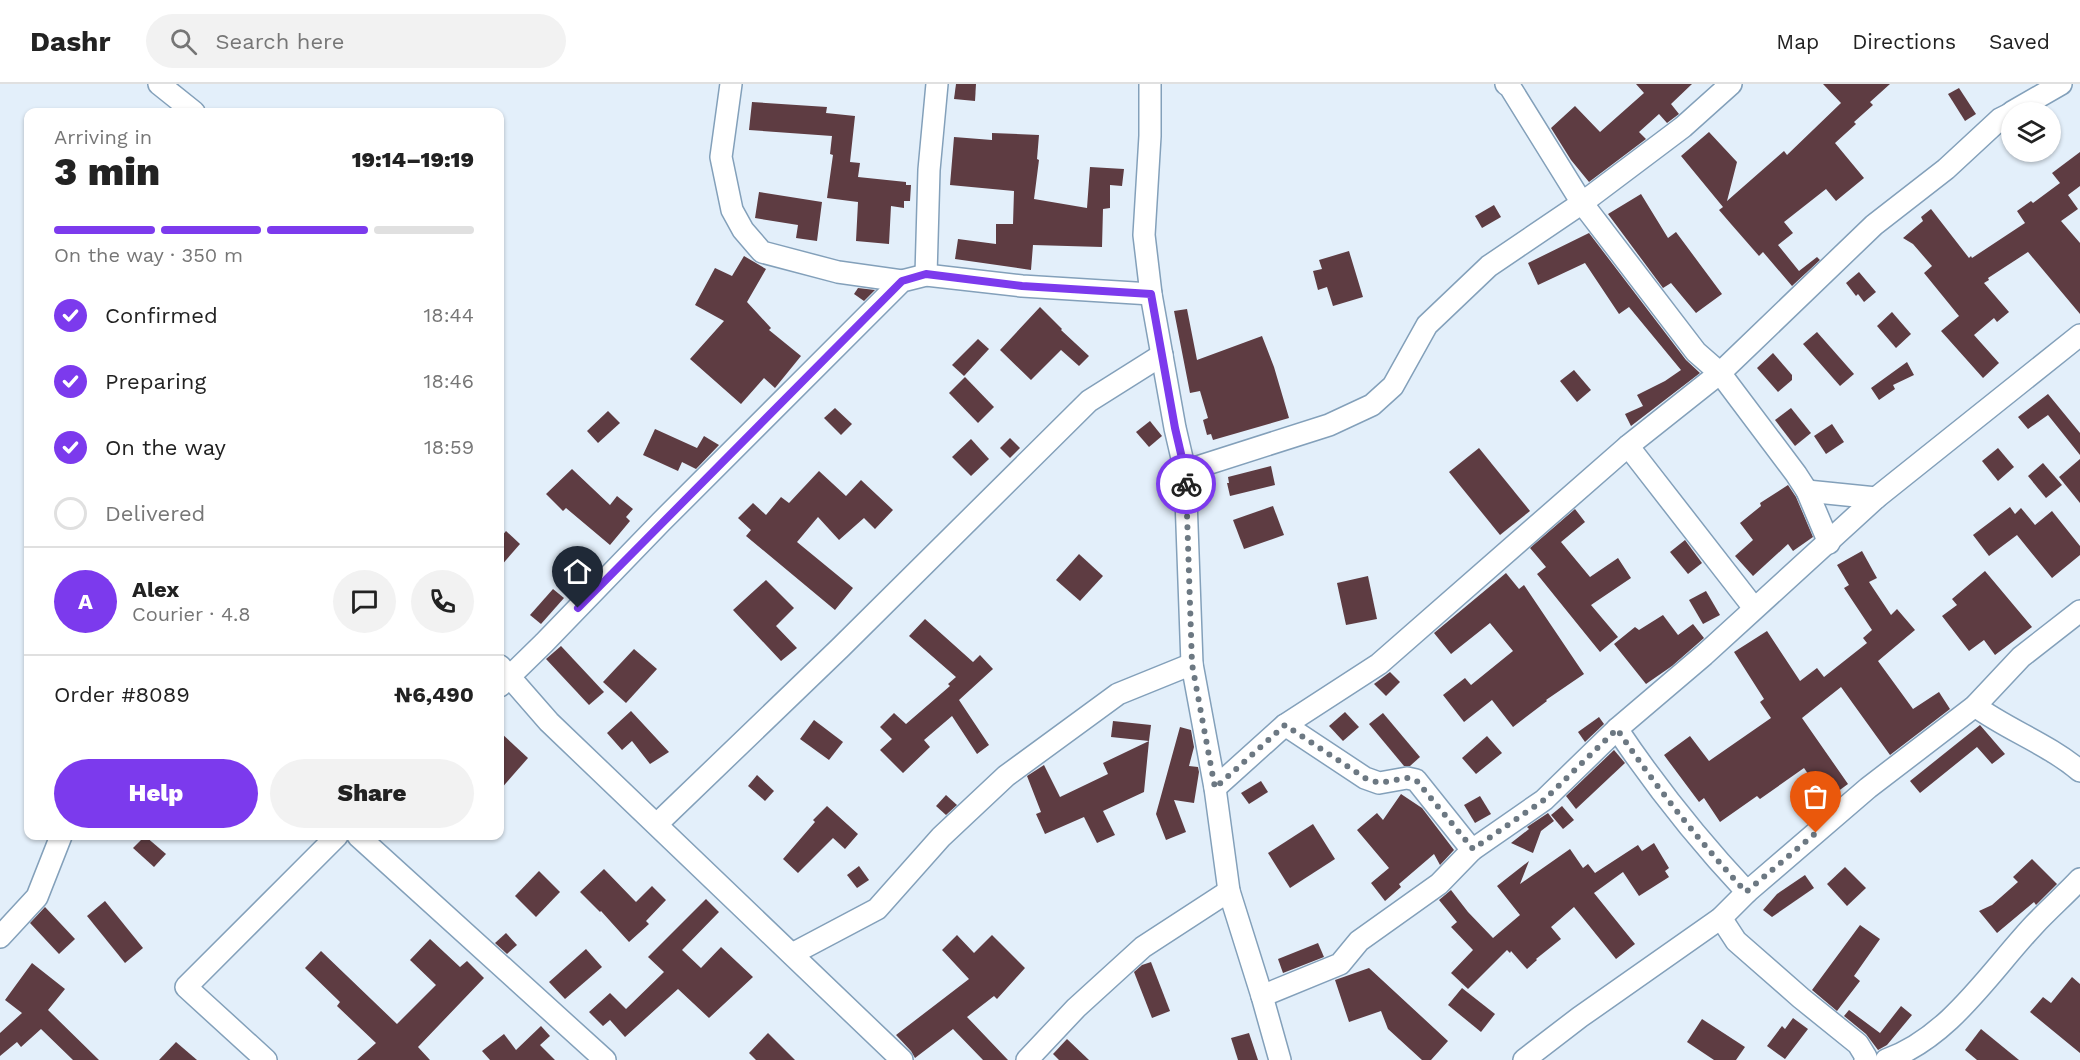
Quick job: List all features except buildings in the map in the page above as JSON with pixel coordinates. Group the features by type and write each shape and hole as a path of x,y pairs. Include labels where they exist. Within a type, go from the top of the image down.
{"street":[{"path":"159,84 189,108"},
{"path":"731,84 722,157 732,210 743,230 762,252 838,272 902,281 926,274 1022,286 1151,294"},
{"path":"926,274 928,170 937,84"},
{"path":"1150,84 1150,136 1144,235 1151,294 1185,471 1192,664 1215,788 1228,891 1280,1060"},
{"path":"1506,84 1582,203 1696,352 1720,373 1807,491 1830,543"},
{"path":"1185,471 1329,425 1372,405 1393,386 1427,325 1490,266 1582,203 1683,127 1731,84"},
{"path":"2031,102 2061,84"},
{"path":"1215,788 1285,725 1379,664 1628,446 1720,373 1874,225 1946,169 2001,118"},
{"path":"504,675 902,281"},
{"path":"1262,996 1340,964 1359,940 1439,884 1473,849 1544,800 1617,729 1830,543 1876,498 2080,335"},
{"path":"657,825 840,648 1089,401 1162,355"},
{"path":"1628,446 1754,608"},
{"path":"1807,491 1876,498"},
{"path":"1524,1060 1580,1017 1721,918 1746,892 1868,788 1975,706 2021,657 2080,611"},
{"path":"792,954 877,909 941,837 1015,769 1118,694 1192,664"},
{"path":"504,677 902,1060"},
{"path":"1975,706 2066,759 2080,771"},
{"path":"1285,725 1365,778 1379,783 1407,778 1416,780 1473,849"},
{"path":"1617,729 1658,788 1712,855 1746,892"},
{"path":"0,937 37,897 59,840"},
{"path":"266,1060 186,987 334,840"},
{"path":"362,840 604,1060"},
{"path":"1886,1060 1931,1037 2034,925 2080,879"},
{"path":"1027,1060 1076,1008 1143,947 1228,891"},
{"path":"1721,918 1736,941 1858,1044 1866,1057 1865,1060"}],"way so far":[{"path":"1186,484 1192,664 1215,788 1285,725 1365,778 1379,783 1407,778 1416,780 1473,849 1544,800 1617,729 1651,779 1712,855 1746,892 1816,833"}],"route":[{"path":"578,608 902,281 926,274 1022,286 1151,294 1186,484"}]}
